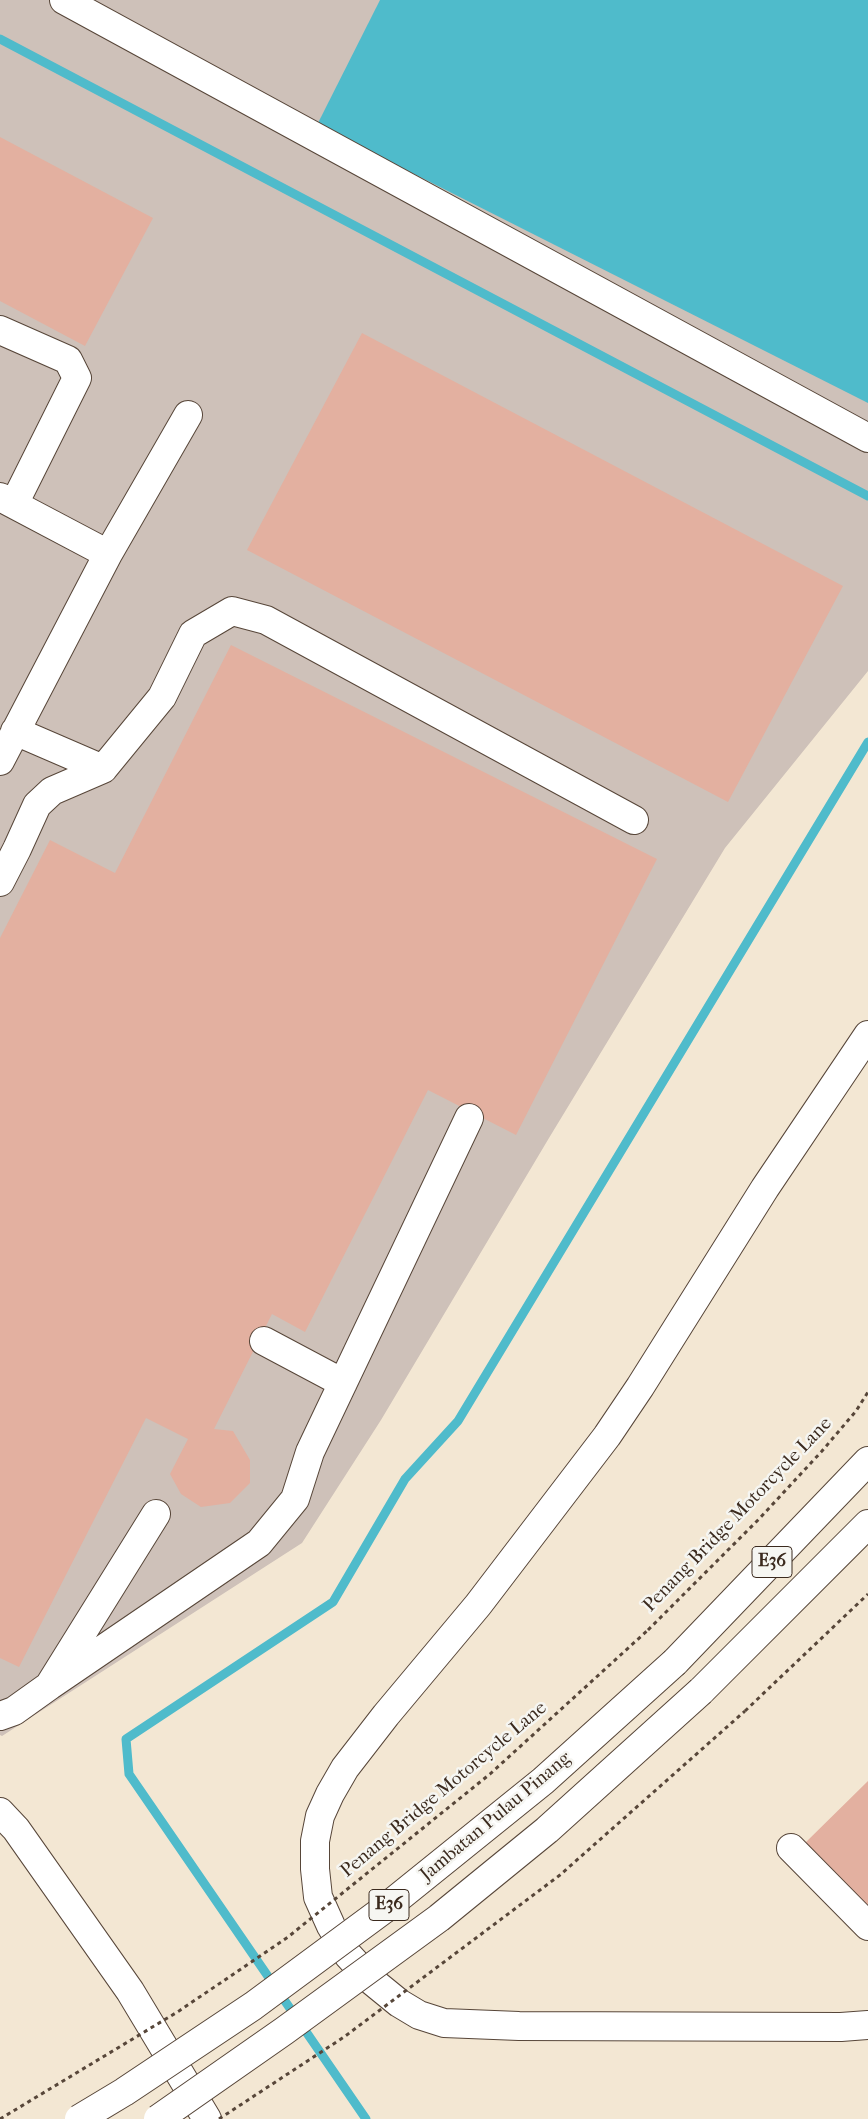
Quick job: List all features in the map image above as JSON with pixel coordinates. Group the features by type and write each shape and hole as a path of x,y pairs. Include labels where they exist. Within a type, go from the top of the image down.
{"main road":[{"path":"64,0 868,438"},
{"path":"0,330 68,360 76,378 7,501 108,554"},
{"path":"0,761 108,554 188,415"},
{"path":"0,882 18,849 37,805 52,792 104,769 162,697 192,634 232,611 266,620 634,820"},
{"path":"15,731 104,769"},
{"path":"868,1035 765,1188 640,1387 607,1436 478,1605 386,1715 345,1768 320,1816 315,1840 315,1870 318,1897 331,1926 348,1955 372,1981 399,2003 419,2015 444,2023 519,2026 840,2027 868,2025"},
{"path":"0,1716 14,1711 259,1543 295,1500 310,1452 469,1118"},
{"path":"264,1341 343,1383"},
{"name":"Jambatan Pulau Pinang","path":"79,2119 124,2092 253,2006 383,1910 543,1781 675,1662 868,1461"},
{"path":"49,1686 156,1514"},
{"name":"E36","path":"158,2119 284,2031 439,1918 547,1830 701,1691 868,1524"},
{"path":"0,1812 16,1829 130,1991 207,2119"},
{"path":"791,1848 868,1926"}],"path":[{"name":"Penang Bridge Motorcycle Lane","path":"0,2119 179,2011 288,1937 490,1774 648,1630 759,1519 816,1458 856,1411 868,1392"},
{"path":"218,2119 344,2038 560,1875 745,1711 868,1594"}],"shaded area":[{"path":"0,0 868,0 868,671 725,848 381,1420 302,1543 2,1736 0,1735"}],"water":[{"path":"380,0 868,0 868,403 317,125"}],"building":[{"path":"0,137 153,218 85,346 0,301"},
{"path":"362,333 843,586 728,802 247,550"},
{"path":"231,645 657,859 516,1135 428,1090 305,1332 272,1314 214,1429 233,1431 250,1460 250,1483 230,1503 201,1507 181,1494 170,1474 188,1439 146,1418 19,1667 0,1658 0,938 50,840 115,873"},
{"path":"868,1781 868,1907 805,1843"}],"waterway":[{"path":"0,39 868,496"},
{"path":"366,2119 129,1774 126,1739 333,1602 405,1479 458,1421 868,742"}]}
